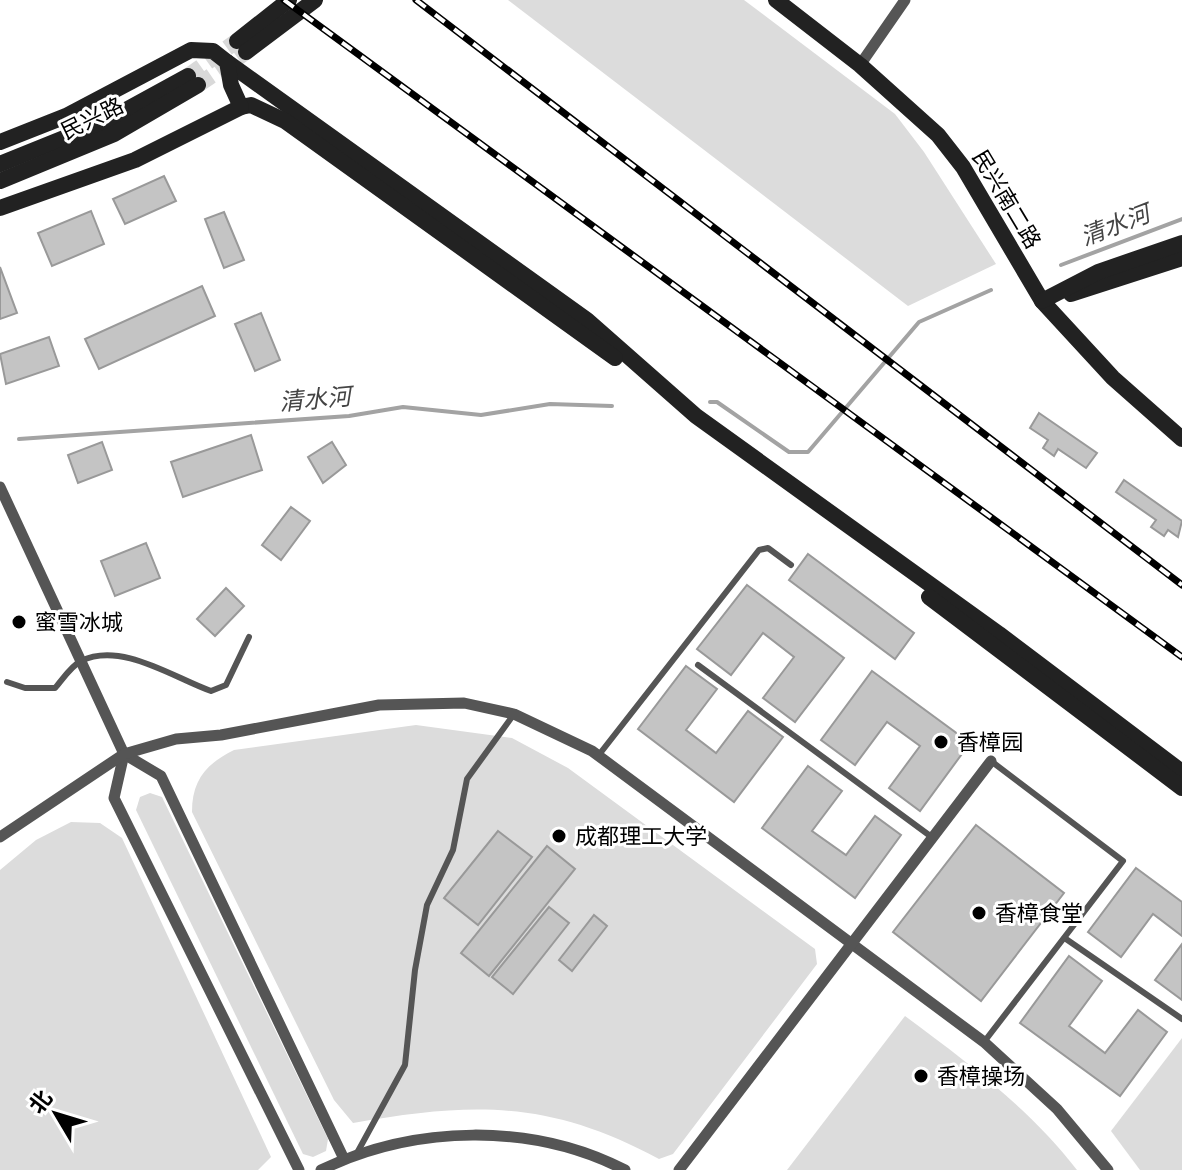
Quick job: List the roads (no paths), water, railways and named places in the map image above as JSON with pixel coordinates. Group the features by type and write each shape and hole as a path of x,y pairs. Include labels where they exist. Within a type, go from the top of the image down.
{"street":[{"path":"289,0 242,46 315,0"},
{"name":"民兴南二路","path":"776,0 860,65 938,135 963,167 1042,301 1113,378 1182,439"},
{"path":"860,65 905,0"},
{"path":"0,142 66,116 191,50 213,51 587,320 696,416 987,626 1182,772"},
{"path":"227,62 231,85 241,107"},
{"name":"民兴路","path":"0,164 104,122 193,80 114,134 0,181"},
{"path":"0,208 135,160 241,107 251,105 274,114 626,365 690,423 903,577 1182,788"},
{"path":"1042,301 1098,272 1182,243"},
{"path":"1042,301 1102,286 1182,258"},
{"path":"0,487 124,754 161,776 344,1159"},
{"path":"0,837 124,754 176,739 221,735 379,705 464,703 514,714 550,729 598,756 984,1042 1057,1109 1108,1170"},
{"path":"124,754 114,798 299,1170"},
{"path":"679,1170 991,761"},
{"path":"321,1170 357,1153 411,1141 502,1135 573,1149 625,1170"}],"lane":[{"path":"598,756 759,550 768,548 791,565"},
{"path":"7,682 25,688 55,688 81,661 118,656 151,664 211,691 226,685 249,637"},
{"path":"698,665 933,838"},
{"path":"357,1153 405,1065 415,970 427,905 453,850 467,779 514,714"},
{"path":"984,1042 1123,861 991,761"},
{"path":"1066,939 1182,1019"}],"waterway":[{"name":"清水河","path":"1061,265 1182,219"},
{"name":"清水河","path":"710,402 717,402 789,452 808,452 919,322 991,290"},
{"name":"清水河","path":"19,439 349,416 403,407 481,415 550,404 612,406"}],"tunnel":[{"path":"188,76 237,41"},
{"path":"198,85 246,52"}],"railway":[{"path":"284,0 1182,657"},
{"path":"416,0 1182,585"}],"place":[{"name":"蜜雪冰城","path":"19,622"},
{"name":"香樟园","path":"941,742"},
{"name":"成都理工大学","path":"559,836"},
{"name":"香樟食堂","path":"979,913"},
{"name":"香樟操场","path":"921,1076"}]}
